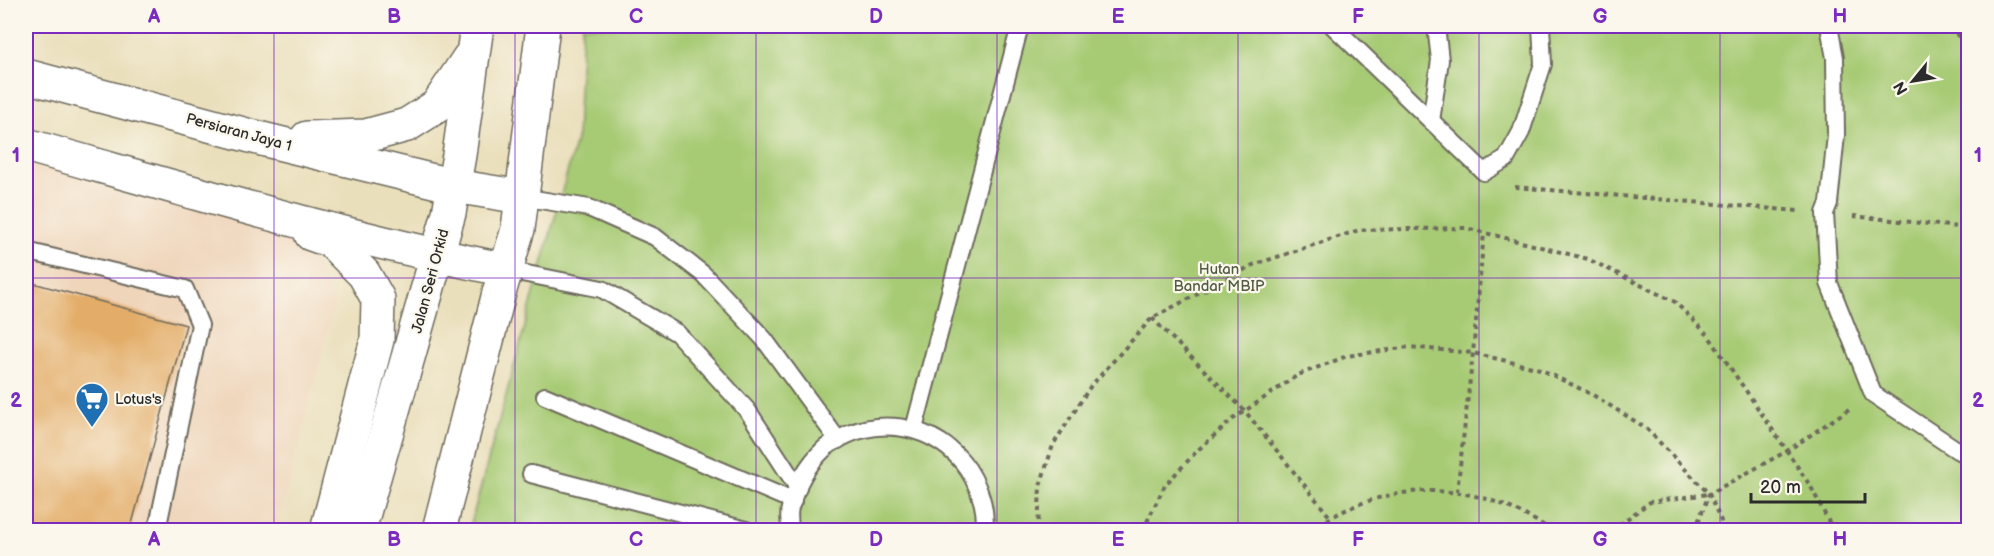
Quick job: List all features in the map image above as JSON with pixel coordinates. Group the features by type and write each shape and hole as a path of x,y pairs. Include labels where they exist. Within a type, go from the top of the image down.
{"main road":[{"path":"438,531 499,293 518,229 543,26"},
{"path":"262,139 366,136 408,125 437,106 476,37"},
{"name":"Jalan Seri Orkid","path":"359,531 438,256 454,186 476,37"},
{"name":"Persiaran Jaya 1","path":"26,75 262,139 454,186 522,197"},
{"path":"26,145 230,204 438,256 507,270"},
{"path":"230,204 331,241 364,274 378,299 377,340 327,531"}],"lane":[{"path":"914,429 1020,26"},
{"path":"1333,26 1484,172 1506,159 1521,132 1543,64 1541,26"},
{"path":"1431,121 1440,60 1436,26"},
{"path":"1829,26 1835,58 1836,135 1829,203 1825,213 1829,283 1873,394 1957,450 1968,454"},
{"path":"522,197 589,208 655,237 703,274 764,339 838,440"},
{"path":"26,251 185,289 200,325 157,531"},
{"path":"507,270 602,289 677,333 748,411 795,494"},
{"path":"545,396 795,494"},
{"path":"790,531 789,509 804,471 825,447 852,432 883,425 914,429 942,442 965,464 980,492 986,523 984,531"},
{"path":"531,474 746,531"}],"path":[{"path":"1951,26 1968,50"},
{"path":"1484,172 1516,188 1825,213 1968,228"},
{"path":"1038,531 1040,486 1053,445 1090,387 1152,318 1253,265 1359,230 1466,228 1588,259 1675,302 1708,335 1810,487 1833,531"},
{"path":"1457,492 1484,233"},
{"path":"1152,318 1245,411 1330,517"},
{"path":"1143,531 1165,485 1199,449 1233,419 1298,375 1347,356 1409,346 1473,353 1540,369 1593,395 1646,428 1709,494 1725,531"},
{"path":"1612,531 1650,502 1709,494 1787,451 1873,394"},
{"path":"1312,531 1330,517 1370,499 1413,490 1457,492 1504,504 1551,531"},
{"path":"1695,531 1709,494"}],"shaded area":[{"path":"26,155 290,233 312,257 335,303 277,530 26,530"}],"green space":[{"name":"Hutan Bandar MBIP","path":"582,26 1968,26 1968,530 469,530 577,137"}],"building":[{"name":"Lotus's","path":"26,281 186,325 130,531 26,531"}],"place":[{"name":"Lotus's","path":"92,428"}]}
